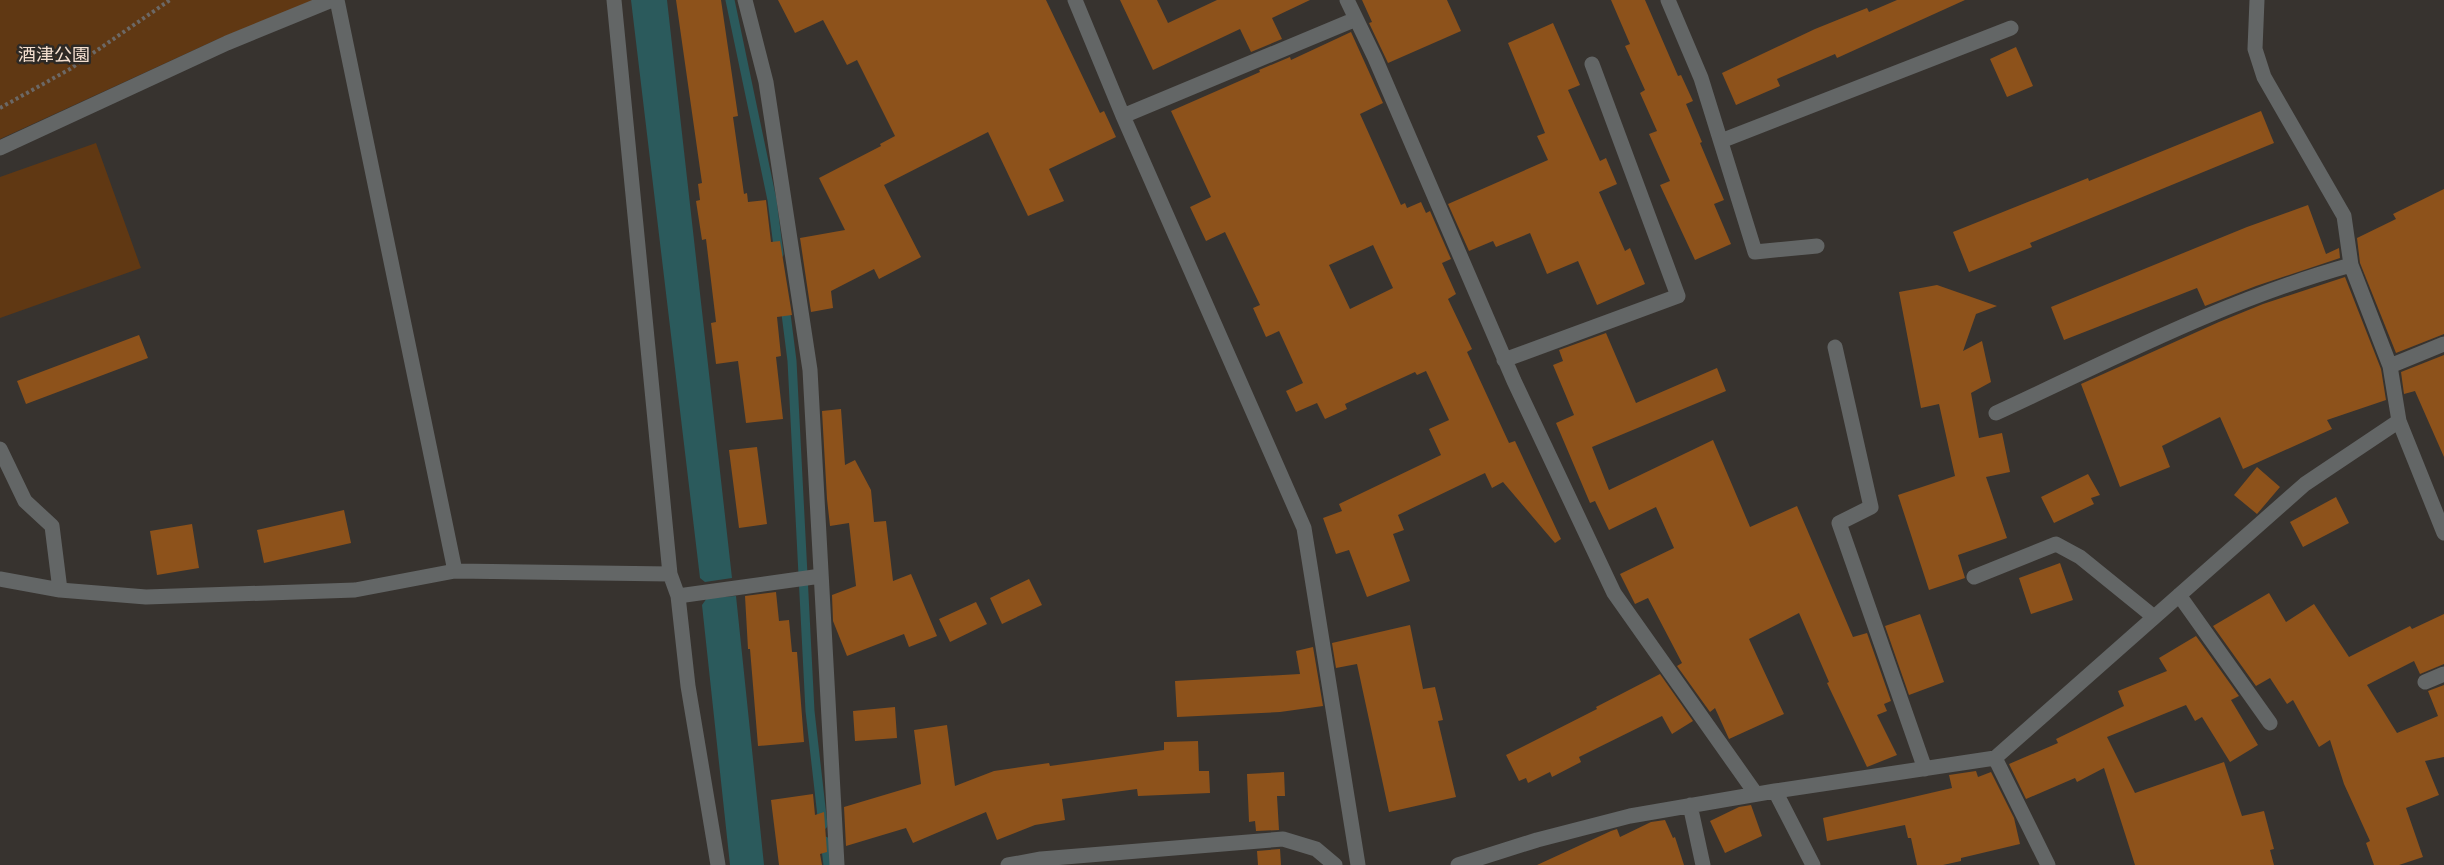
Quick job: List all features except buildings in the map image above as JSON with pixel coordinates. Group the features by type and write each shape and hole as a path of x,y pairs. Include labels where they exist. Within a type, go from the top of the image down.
{"street":[{"path":"0,148 227,44 332,0"},
{"path":"337,0 456,571"},
{"path":"614,0 670,574 678,596 688,686 718,865"},
{"path":"745,0 766,82 810,370 837,865"},
{"path":"1075,0 1304,528 1358,865"},
{"path":"1347,0 1380,69 1504,360 1614,593 1756,794"},
{"path":"2257,0 2255,49 2264,77 2344,216 2351,265 2390,366 2399,422 2442,522"},
{"path":"1671,1 1701,78 1755,252 1817,246"},
{"path":"1124,116 1356,19"},
{"path":"1721,141 2012,28"},
{"path":"1504,360 1678,296 1592,64"},
{"path":"1996,413 2206,316 2297,280 2351,265"},
{"path":"2390,366 2444,345"},
{"path":"1835,347 1871,507 1839,523 1925,769"},
{"path":"1458,865 1537,840 1630,816 1756,794 1995,758 2305,484 2399,422"},
{"path":"0,449 25,501 52,526 60,590"},
{"path":"1974,578 2056,544 2080,557 2154,618"},
{"path":"0,579 60,590 146,597 355,590 456,571 670,574"},
{"path":"678,596 821,576"},
{"path":"2179,595 2270,723"},
{"path":"2425,682 2444,674"},
{"path":"1995,758 2048,865"},
{"path":"1775,791 1813,865"},
{"path":"1690,805 1703,865"},
{"path":"1008,865 1041,859 1283,839 1316,849 1335,865"}],"path":[{"path":"0,108 70,69 170,0"}],"green space":[{"name":"酒津公園","path":"0,0 315,0 218,39 0,139"},
{"path":"96,143 141,268 0,318 0,177"}],"water":[{"path":"631,0 667,0 732,578 705,582 700,578"},
{"path":"736,596 764,865 730,865 702,605 707,598"}],"waterway":[{"path":"730,0 772,200 779,254"},
{"path":"785,306 792,361 810,711 823,825"},
{"path":"825,841 828,865"}]}
